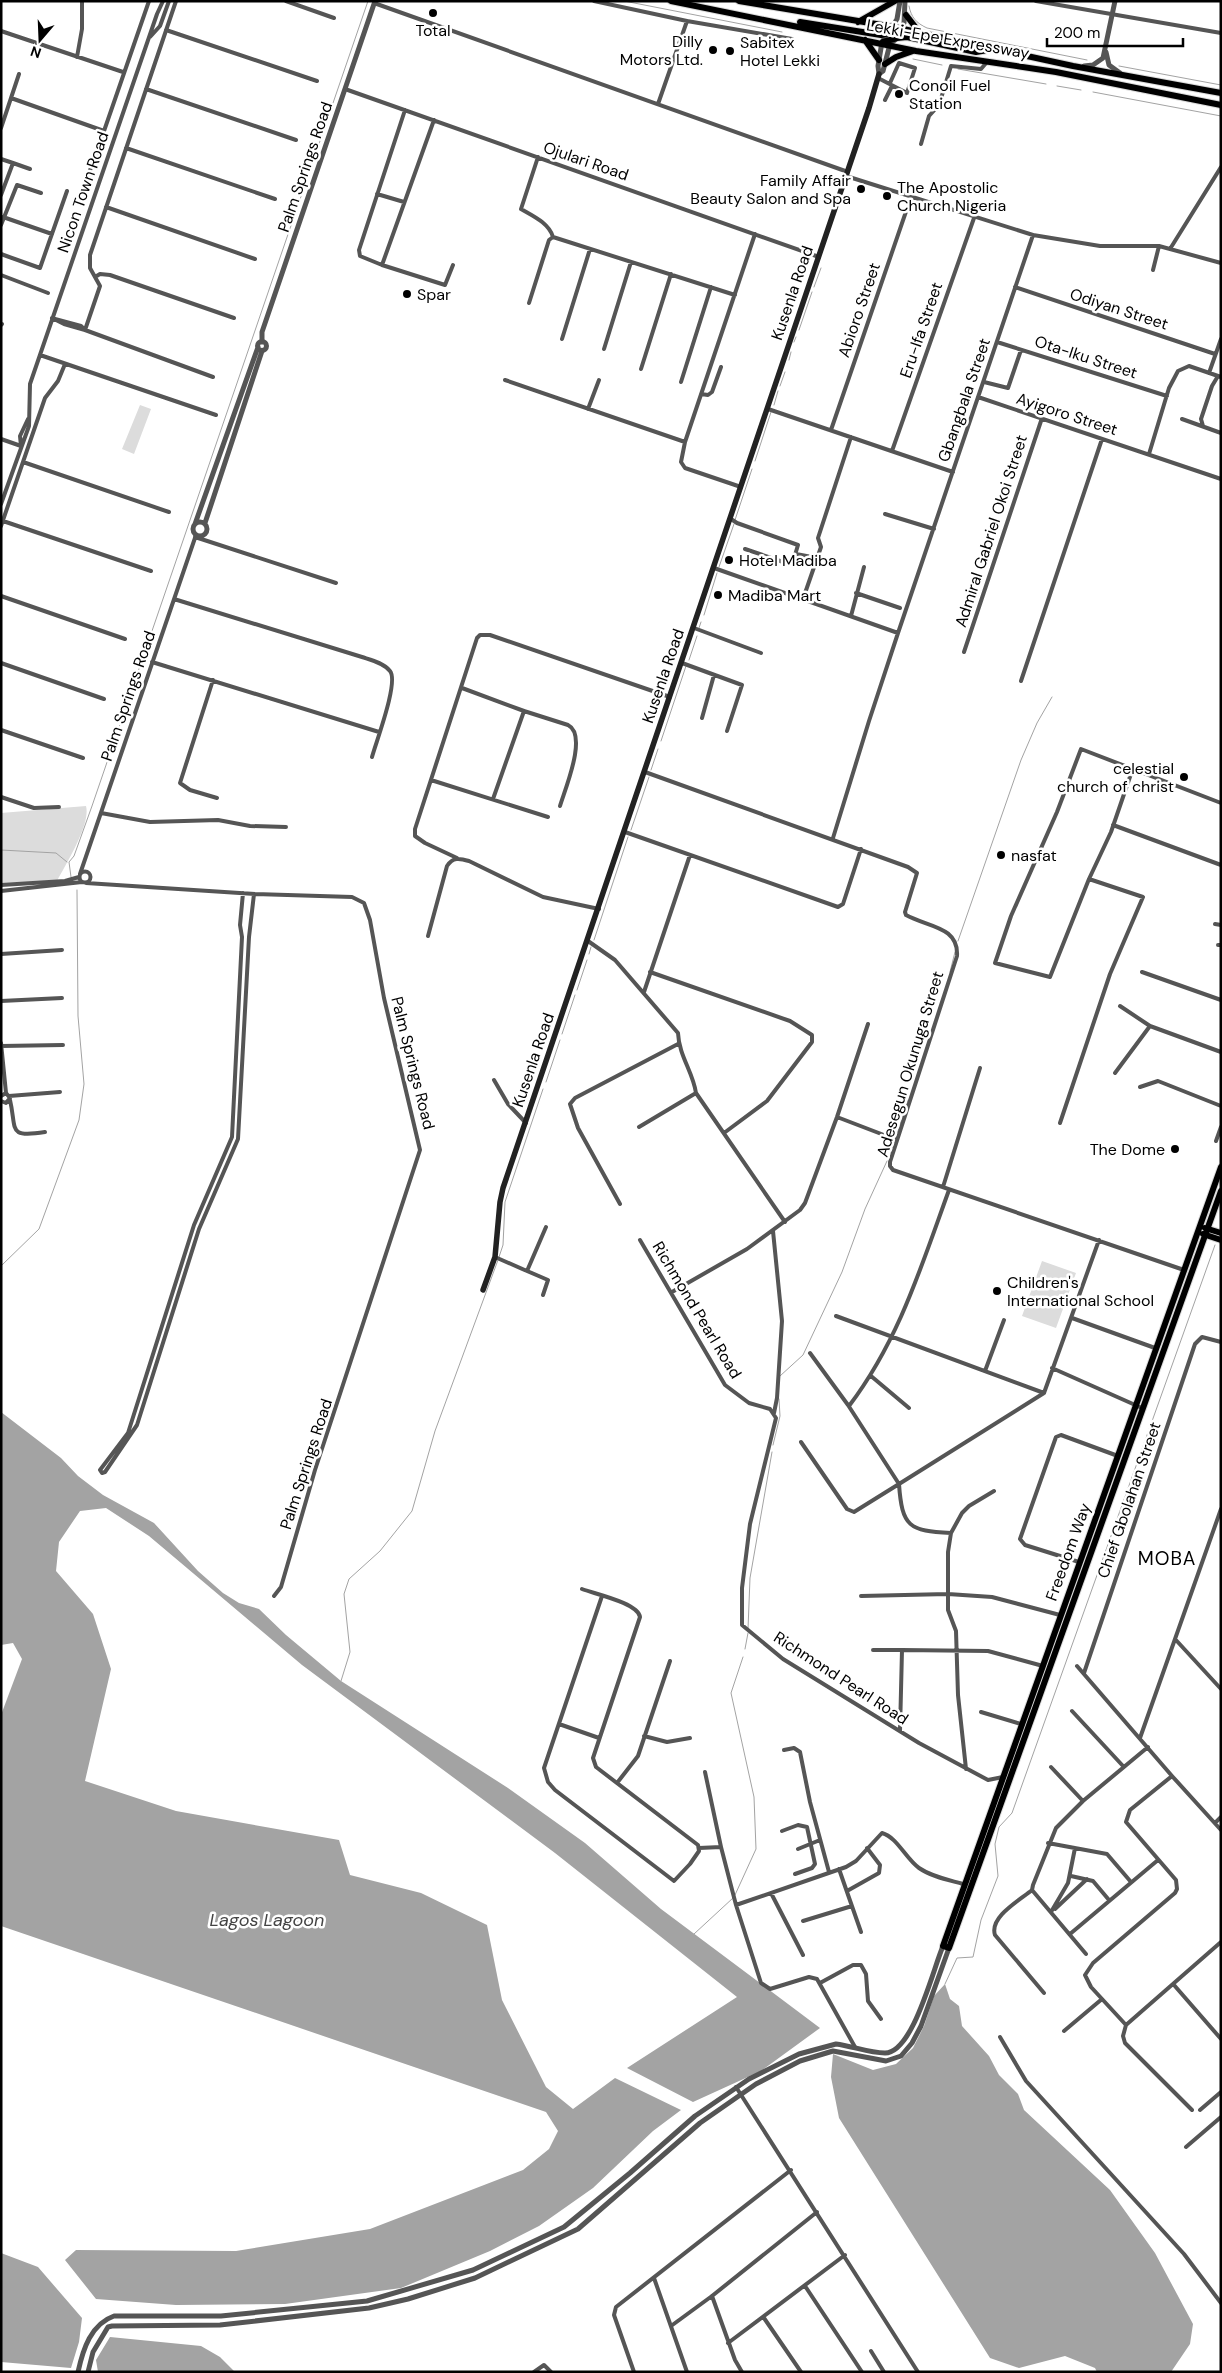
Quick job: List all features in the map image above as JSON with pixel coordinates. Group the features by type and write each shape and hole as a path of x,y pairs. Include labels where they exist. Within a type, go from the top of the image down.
{"main road":[{"name":"Lekki-Epe Expressway","path":"671,1 916,50 1056,72 1221,105"},
{"name":"Lekki-Epe Expressway","path":"739,1 894,27 992,50 1221,93"},
{"path":"858,22 896,1"},
{"path":"747,16 758,14 858,32 888,34 901,29"},
{"path":"905,18 920,34"},
{"path":"882,42 897,38 907,38 976,52 992,50"},
{"path":"865,40 879,60"},
{"path":"885,64 896,57 916,50"},
{"name":"Kusenla Road","path":"483,1290 497,1259 500,1202 536,1087 599,909 847,174 878,76"},
{"name":"Freedom Way","path":"946,1947 963,1884 1221,1167"},
{"name":"Freedom Way","path":"946,1947 1050,1668 1221,1191"},
{"path":"1198,1229 1221,1240"},
{"path":"1206,1232 1221,1233"}],"street":[{"path":"77,57 82,29 82,1"},
{"path":"88,176 149,1"},
{"name":"Nicon Town Road","path":"150,37 160,26 163,1"},
{"name":"Nicon Town Road","path":"1,504 29,426 30,384 153,24 168,1"},
{"path":"85,330 99,291 98,282 90,268 89,259 176,1"},
{"path":"286,1 334,18"},
{"path":"594,1 687,21 792,39"},
{"path":"894,27 900,1"},
{"path":"890,44 897,38 905,18 905,1"},
{"path":"1036,1 1062,3 1221,33"},
{"path":"1073,66 1094,65 1103,58 1116,1"},
{"path":"374,2 847,174 974,218 1033,235 1100,246 1158,246 1221,263"},
{"name":"Palm Springs Road","path":"260,346 262,332 374,2"},
{"path":"658,104 687,21"},
{"path":"153,24 160,26"},
{"name":"Kusenla Road","path":"878,76 882,42 894,27"},
{"path":"166,30 318,81"},
{"path":"1,31 124,72"},
{"name":"Kusenla Road","path":"878,76 885,64 890,44"},
{"path":"1105,51 1109,65 1129,77"},
{"path":"921,144 929,116 939,105 951,66 981,69 987,62"},
{"path":"878,76 891,85 908,93 915,68 899,64 891,85 885,100"},
{"path":"1,128 19,74"},
{"path":"146,89 296,140"},
{"name":"Ojulari Road","path":"345,89 819,257"},
{"path":"11,98 104,131"},
{"path":"405,110 359,254 382,265 445,285 453,265"},
{"path":"382,265 434,120"},
{"path":"126,148 275,199"},
{"path":"538,157 521,209 536,217 549,229 552,237"},
{"path":"1,159 30,169"},
{"path":"1,195 12,163"},
{"path":"1170,248 1221,167"},
{"path":"1,225 2,217 17,185 41,193"},
{"path":"1,254 40,268 67,191"},
{"path":"377,194 404,202"},
{"name":"Abioro Street","path":"831,430 911,197"},
{"path":"106,207 255,259"},
{"path":"2,217 52,234"},
{"name":"Eru-Ifa Street","path":"892,451 974,218"},
{"path":"741,487 682,466 681,457 755,234"},
{"name":"Gbangbala Street","path":"833,838 869,720 1033,235"},
{"path":"552,237 735,295"},
{"path":"529,303 549,240 552,237"},
{"path":"1153,270 1158,246"},
{"path":"562,339 590,249"},
{"path":"604,350 631,262"},
{"path":"95,277 100,274 110,275 234,318"},
{"path":"641,369 671,274"},
{"path":"1,275 48,293"},
{"path":"681,382 711,287"},
{"name":"Odiyan Street","path":"1015,288 1215,354"},
{"path":"52,318 81,326 85,330 214,377"},
{"path":"1209,373 1221,339"},
{"name":"Ota-Iku Street","path":"997,342 1167,396"},
{"path":"195,536 200,537 206,534 208,527 205,523 260,346"},
{"path":"195,536 193,531 230,420 260,346"},
{"path":"984,382 1008,388 1021,350"},
{"path":"40,355 216,415"},
{"path":"65,364 58,381 45,398 2,523 151,571"},
{"path":"1148,454 1174,375 1183,367 1189,366 1220,376 1212,386 1202,419 1203,426"},
{"path":"702,394 708,395 712,392 721,367"},
{"path":"505,380 685,442"},
{"path":"588,409 599,380"},
{"name":"Ayigoro Street","path":"978,397 1221,479"},
{"path":"768,409 953,472"},
{"name":"Admiral Gabriel Okoi Street","path":"964,652 1042,418"},
{"path":"1182,418 1221,433"},
{"path":"803,599 821,547 818,538 851,437"},
{"path":"1,439 21,446"},
{"path":"1021,681 1102,439"},
{"path":"23,462 168,512"},
{"path":"885,514 934,530"},
{"path":"730,519 798,545 792,565 745,549"},
{"path":"196,524 205,523"},
{"path":"195,536 336,583"},
{"name":"Palm Springs Road","path":"80,875 195,536"},
{"path":"796,554 817,558"},
{"path":"851,616 864,567"},
{"path":"714,568 898,633"},
{"path":"856,593 900,608"},
{"path":"1,596 125,639"},
{"path":"174,599 362,657 384,666 392,675 392,684 372,757"},
{"path":"694,628 761,653"},
{"path":"599,909 543,897 469,861 457,858 425,843 415,836 415,829 477,638 485,634 670,697"},
{"path":"152,662 379,732"},
{"path":"1,663 104,698"},
{"path":"682,663 742,685 727,731"},
{"path":"702,718 714,675"},
{"path":"213,680 180,783 190,790 217,798"},
{"path":"462,688 573,728 577,735 573,763 560,806"},
{"path":"493,800 524,711"},
{"path":"1,730 83,758"},
{"path":"1133,768 1113,825 1050,977 995,963 1012,916 1057,812 1081,750 1133,768 1221,803"},
{"path":"625,832 838,907 843,904 861,849 645,772"},
{"path":"432,780 548,817"},
{"path":"1,797 34,808 59,808"},
{"path":"101,813 150,822 218,820 250,826 286,827"},
{"path":"1113,825 1221,865"},
{"name":"Adesegun Okunuga Street","path":"861,849 914,870 918,877 905,912 906,915 951,935 958,946 957,956 897,1140 890,1166 893,1170 1184,1270"},
{"path":"644,992 690,855"},
{"path":"428,936 447,866 451,860 457,858"},
{"path":"84,865 90,877 97,885"},
{"path":"1,885 65,881 88,872"},
{"path":"80,875 84,882"},
{"path":"1,890 84,882 90,877"},
{"path":"1060,1123 1110,974 1143,897 1089,879"},
{"name":"Palm Springs Road","path":"84,882 97,885 254,894 352,897 364,903 372,927 386,1007 420,1143 416,1165 315,1470 282,1581 278,1592 274,1596"},
{"path":"243,893 232,1137 194,1225 128,1433 100,1470 102,1473 105,1472 137,1426 198,1229 238,1139 249,937 254,894"},
{"path":"241,916 252,917"},
{"path":"1215,924 1221,925"},
{"path":"588,940 615,960 678,1033 678,1044 685,1065 694,1081 696,1093 786,1222"},
{"path":"1,954 62,950"},
{"path":"650,972 790,1021 812,1035 812,1042 767,1101 724,1133"},
{"path":"1142,972 1221,1000"},
{"path":"1,1001 62,998"},
{"path":"1120,1006 1150,1026 1221,1052"},
{"path":"672,1292 747,1249 786,1222 806,1203 868,1024"},
{"path":"1115,1073 1150,1026"},
{"path":"620,1204 578,1128 570,1104 575,1098 678,1044"},
{"path":"45,1132 24,1135 17,1132 14,1128 12,1108 2,1074 1,1045 63,1045"},
{"path":"943,1187 980,1068"},
{"path":"494,1080 508,1104 526,1123"},
{"path":"1140,1087 1158,1081 1221,1106"},
{"path":"1,1096 60,1092"},
{"path":"639,1127 696,1093"},
{"path":"8,1096 3,1102 12,1108"},
{"path":"837,1117 897,1140"},
{"path":"1216,1141 1221,1127"},
{"path":"848,1406 871,1376 892,1338 911,1296 949,1190"},
{"path":"527,1271 546,1226"},
{"path":"773,1231 782,1321 777,1398 774,1413"},
{"name":"Richmond Pearl Road","path":"640,1240 725,1385 748,1403 770,1408 776,1418 750,1524 742,1588 742,1625 783,1659 900,1731 988,1780 1003,1777"},
{"path":"801,1442 847,1508 854,1512 1044,1393 1099,1240"},
{"path":"497,1259 548,1280 543,1295"},
{"path":"836,1316 1044,1393"},
{"path":"1072,1318 1155,1348"},
{"path":"984,1371 1004,1320"},
{"name":"Chief Gbolahan Street","path":"1084,1674 1195,1344 1202,1337 1221,1342"},
{"path":"810,1353 848,1406 899,1484 900,1508 904,1516 915,1528 926,1532 951,1533"},
{"path":"1052,1368 1142,1408"},
{"path":"871,1376 909,1408"},
{"path":"1079,1562 1025,1545 1020,1541 1020,1536 1041,1476 1058,1436 1124,1459"},
{"path":"966,1768 958,1696 958,1651 955,1626 948,1610 951,1533 962,1513 969,1506 994,1491"},
{"path":"1140,1738 1221,1508"},
{"path":"582,1590 632,1606 639,1613 640,1618 598,1738 594,1752 594,1764 699,1848 721,1847"},
{"path":"861,1596 948,1594 992,1597 1060,1615"},
{"path":"602,1596 544,1768 548,1782 555,1790 674,1881 690,1864 699,1848"},
{"path":"1175,1639 1221,1689"},
{"path":"873,1650 988,1652 1050,1668"},
{"path":"900,1731 902,1650"},
{"path":"617,1783 635,1761 670,1661"},
{"path":"1077,1666 1221,1830"},
{"path":"981,1712 1021,1724"},
{"path":"1072,1712 1123,1766"},
{"path":"559,1724 598,1738"},
{"path":"644,1736 667,1742 690,1738"},
{"path":"1044,1993 995,1935 994,1930 998,1918 1032,1890 1048,1843 1056,1828 1083,1801 1148,1747"},
{"path":"784,1750 794,1748 800,1752 829,1872"},
{"path":"1052,1767 1083,1801"},
{"path":"705,1772 736,1905 761,1983 768,1988 773,1988 809,1977 817,1979 855,2047"},
{"path":"1126,2025 1087,1981 1087,1970 1177,1889 1176,1880 1129,1828 1126,1817 1130,1810 1172,1776"},
{"path":"1215,1823 1221,1817"},
{"path":"782,1831 804,1825 807,1827 814,1866 795,1874"},
{"path":"736,1905 851,1864 878,1835 884,1834 919,1868 928,1873 963,1884"},
{"path":"798,1849 820,1840"},
{"path":"1048,1843 1107,1854 1131,1882"},
{"path":"846,1891 880,1873 880,1865 866,1848"},
{"path":"1051,1912 1071,1876 1075,1848"},
{"path":"1070,1934 1158,1860"},
{"path":"839,1869 861,1932"},
{"path":"1071,1876 1093,1881 1110,1900"},
{"path":"1051,1912 1087,1880"},
{"path":"1032,1890 1086,1954"},
{"path":"771,1893 803,1955"},
{"path":"803,1921 852,1906"},
{"path":"1192,2110 1125,2042 1123,2036 1126,2025 1221,1942"},
{"path":"78,2372 92,2334 100,2323 114,2316 221,2316 367,2301 473,2270 564,2227 695,2116 748,2079 799,2054 829,2045 855,2047 885,2053 898,2049 906,2039 946,1947"},
{"path":"88,2372 94,2352 108,2328 112,2326 220,2325 369,2308 408,2299 475,2278 578,2229 700,2123 756,2084 800,2061 838,2051 886,2061 901,2056 912,2043 921,2026 946,1947"},
{"path":"820,1983 853,1966 861,1965 866,1974 868,2001 880,2019"},
{"path":"1174,1985 1221,2039"},
{"path":"1064,2031 1102,2000"},
{"path":"1000,2037 1026,2081 1184,2254 1221,2303"},
{"path":"906,2039 912,2043"},
{"path":"736,2087 791,2170 918,2372"},
{"path":"1200,2110 1221,2092"},
{"path":"1186,2147 1221,2117"},
{"path":"634,2372 614,2315 614,2310 620,2303 791,2170"},
{"path":"671,2326 712,2296 817,2212"},
{"path":"728,2343 764,2318 845,2255"},
{"path":"654,2278 687,2372"},
{"path":"805,2286 862,2372"},
{"path":"712,2296 728,2343 742,2372"},
{"path":"764,2318 802,2372"},
{"path":"871,2351 884,2372"},
{"path":"534,2372 544,2365 550,2372"}],"shaded area":[{"path":"140,405 151,409 134,454 122,449"},
{"path":"86,806 85,823 57,881 1,883 1,813"},
{"path":"1042,1261 1076,1273 1056,1328 1022,1316"}],"water":[{"name":"Lagos Lagoon","path":"1,1412 61,1458 78,1476 103,1495 154,1523 198,1571 223,1593 239,1603 259,1609 286,1635 341,1681 508,1788 585,1843 661,1909 820,2028 761,2071 693,2102 627,2068 737,1997 555,1853 302,1665 149,1536 106,1508 80,1511 59,1542 56,1571 93,1614 111,1669 85,1781 176,1811 339,1840 350,1875 421,1893 487,1925 502,2000 546,2087 573,2109 615,2078 681,2110 653,2131 593,2188 539,2226 490,2251 401,2288 285,2304 176,2305 96,2299 65,2260 76,2250 236,2251 370,2229 523,2170 549,2149 558,2131 546,2112 1,1926 1,1715 22,1659 13,1643 1,1645"},
{"path":"945,1984 950,1999 959,2006 962,2026 989,2056 999,2075 1018,2094 1024,2110 1110,2190 1155,2253 1193,2324 1190,2344 1171,2372 1097,2372 1095,2368 1065,2356 1019,2368 990,2358 839,2118 831,2077 833,2054 873,2070 896,2064 913,2048 924,2026 934,1996"},
{"path":"1,2253 38,2267 82,2318 79,2342 71,2368 1,2362"},
{"path":"110,2337 201,2346 220,2357 235,2372 98,2372 96,2360"}],"waterway":[{"path":"71,877 69,862 74,856 92,806 368,1"},
{"path":"624,1 782,32"},
{"path":"909,6 915,19 927,28 1087,60"},
{"path":"913,59 942,65"},
{"path":"1119,66 1221,85"},
{"path":"958,69 1046,84"},
{"path":"1057,86 1081,90"},
{"path":"1093,92 1221,116"},
{"path":"814,287 821,268"},
{"path":"799,330 812,292"},
{"path":"794,342 796,337"},
{"path":"789,360 791,352"},
{"path":"780,386 785,372"},
{"path":"774,405 778,391"},
{"path":"755,461 771,412"},
{"path":"735,520 752,469"},
{"path":"719,567 734,524"},
{"path":"704,615 717,573"},
{"path":"699,628 701,622"},
{"path":"689,660 697,636"},
{"path":"661,741 686,666"},
{"path":"958,941 1021,760 1037,723 1052,697"},
{"path":"651,770 658,749"},
{"path":"631,830 649,777"},
{"path":"594,940 628,837"},
{"path":"1,850 56,853 67,862"},
{"path":"1,1266 39,1229 79,1120 84,1084 78,1016 77,890"},
{"path":"589,954 591,947"},
{"path":"950,972 955,952"},
{"path":"577,990 587,960"},
{"path":"562,1034 575,995"},
{"path":"546,1082 560,1040"},
{"path":"499,1257 503,1245 505,1202 543,1089"},
{"path":"891,1153 908,1100"},
{"path":"780,1376 803,1355 842,1272 865,1209 887,1161"},
{"path":"945,1984 957,1958 973,1957 981,1920 998,1876 995,1844 999,1827 1012,1813 1215,1245"},
{"path":"341,1681 350,1652 344,1594 349,1579 380,1551 412,1511 435,1431 498,1260"},
{"path":"773,1445 780,1416 779,1399"},
{"path":"748,1629 750,1578 772,1452"},
{"path":"745,1649 748,1633"},
{"path":"735,1895 756,1849 754,1797 731,1693 743,1657"},
{"path":"694,1934 733,1898"}],"place":[{"name":"Total","path":"433,13"},
{"name":"Dilly Motors Ltd.","path":"713,50"},
{"name":"Sabitex Hotel Lekki","path":"730,51"},
{"name":"Conoil Fuel Station","path":"899,94"},
{"name":"Family Affair Beauty Salon and Spa","path":"861,189"},
{"name":"The Apostolic Church Nigeria","path":"887,196"},
{"name":"Spar","path":"407,294"},
{"name":"Hotel Madiba","path":"729,560"},
{"name":"Madiba Mart","path":"718,595"},
{"name":"celestial church of christ","path":"1184,777"},
{"name":"nasfat","path":"1001,855"},
{"name":"The Dome","path":"1175,1149"},
{"name":"Children's International School","path":"997,1291"}],"district":[{"name":"MOBA","path":"1167,1558"}]}
